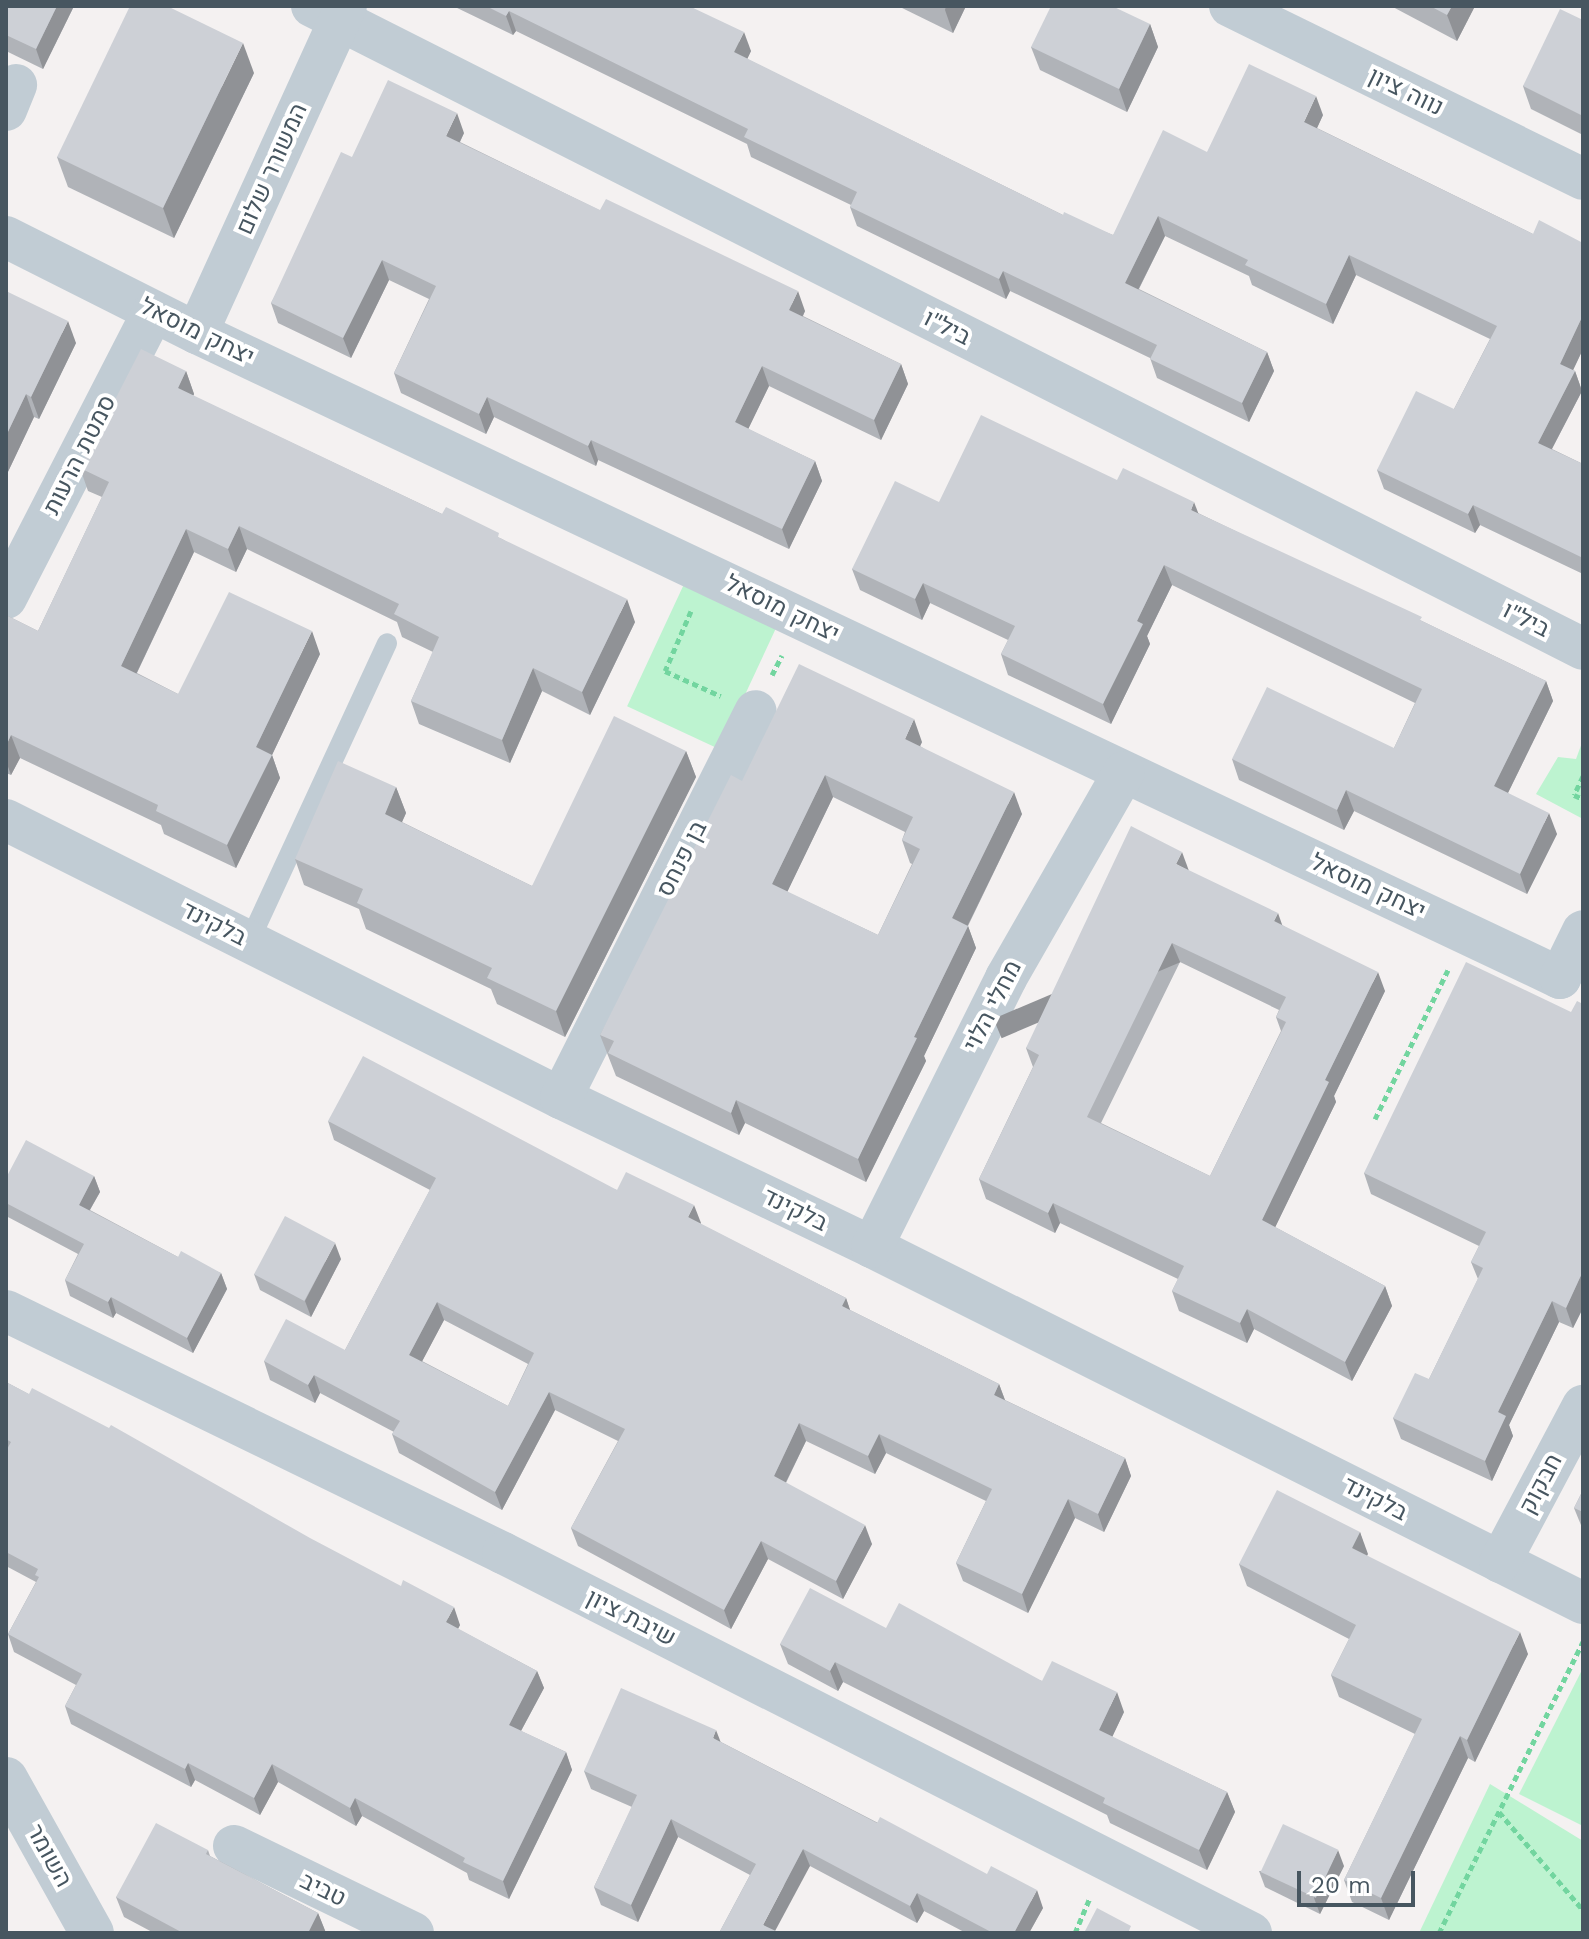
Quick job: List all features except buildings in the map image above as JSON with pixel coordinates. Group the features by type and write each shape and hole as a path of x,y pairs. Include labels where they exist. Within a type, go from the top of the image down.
{"street":[{"name":"נווה ציון","path":"1230,6 1583,179"},
{"name":"המשורר שלום","path":"197,333 332,11"},
{"name":"ביל\"ו","path":"332,11 1583,649"},
{"name":"יצחק מוסאל","path":"6,237 197,333 1560,978 1583,931"},
{"name":"סמטת הרעות","path":"6,598 153,312"},
{"name":"בן פנחס","path":"561,1098 756,711"},
{"name":"מחלי הלוי","path":"872,1247 1006,978 1124,772"},
{"name":"בלקינד","path":"6,820 561,1098 872,1247 1583,1603"},
{"name":"שיבת ציון","path":"6,1311 489,1546 1251,1933"},
{"name":"חבקוק","path":"1500,1562 1583,1406"},
{"name":"השומר","path":"6,1779 92,1933"},
{"name":"השומר","path":"6,1799 63,1933"},
{"name":"טביב","path":"234,1846 413,1933"}],"lane":[{"path":"249,942 387,643"}],"path":[{"path":"708,573 665,671 756,711 799,618"},
{"path":"1583,776 1574,795 1583,799"},
{"path":"1375,1119 1466,933"},
{"path":"1439,1933 1583,1642"},
{"path":"1499,1812 1583,1910"}],"green space":[{"path":"685,582 777,625 720,749 627,706"},
{"path":"1583,740 1583,819 1536,794 1558,757 1576,759"},
{"path":"1583,1668 1583,1826 1519,1794"},
{"path":"1490,1784 1583,1841 1583,1933 1419,1933"}]}
